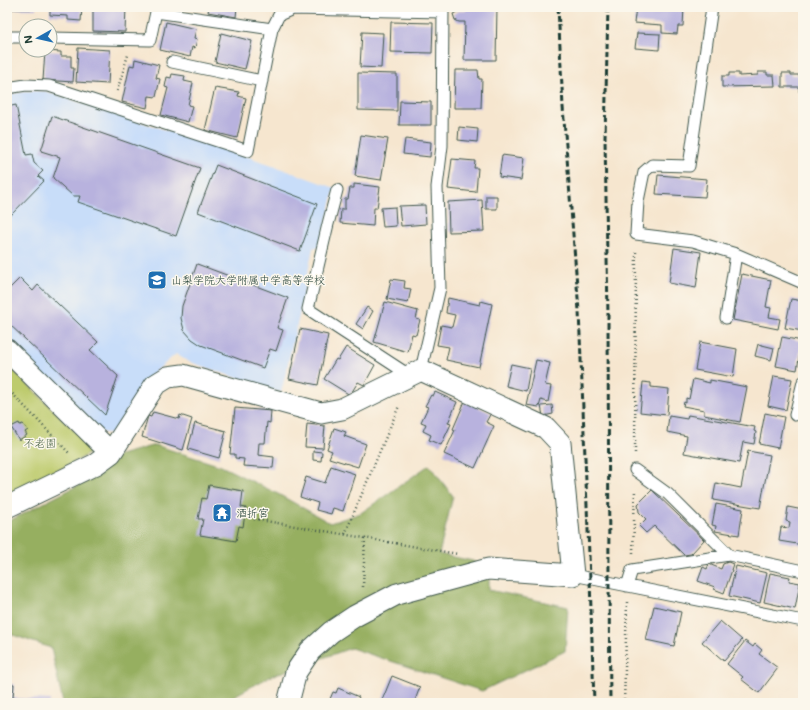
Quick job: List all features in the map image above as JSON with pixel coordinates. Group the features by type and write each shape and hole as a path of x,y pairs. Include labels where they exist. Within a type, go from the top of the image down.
{"street":[{"path":"7,350 111,453"},
{"path":"7,507 88,468 111,453 155,385 168,377 183,375 320,413 342,409 414,373 546,428 560,443 573,575 488,569 397,594 331,632 310,651 296,672 288,703"}],"lane":[{"path":"712,7 689,166 652,165 644,172 638,201 636,234 693,241 736,254 803,283"},
{"path":"58,38 150,40 156,9 272,29"},
{"path":"7,88 26,85 49,86 248,151 272,29 279,15 293,9 443,10 442,146 437,187 440,288 414,373 308,309 337,190"},
{"path":"7,37 18,37"},
{"path":"172,62 262,81"},
{"path":"726,318 736,254"},
{"path":"795,416 803,382"},
{"path":"635,470 668,494 729,555"},
{"path":"627,586 632,570 729,555 803,571"},
{"path":"573,575 803,621"}],"path":[{"path":"112,106 133,39"},
{"path":"632,570 635,470 636,234"},
{"path":"345,534 414,373"},
{"path":"7,389 77,461 88,468"},
{"path":"254,519 472,557 488,569"},
{"path":"360,614 364,580 365,538"},
{"path":"624,703 627,586"}],"shaded area":[{"name":"山梨学院大学附属中学高等学校","path":"28,91 45,91 246,156 335,188 320,246 313,248 281,393 187,361 176,354 148,378 111,435 95,430 7,340 7,95"}],"green space":[{"name":"不老園","path":"7,364 94,450 77,461 7,496"},
{"path":"155,445 221,466 278,494 330,523 361,513 429,465 453,496 439,554 473,561 489,573 489,590 568,607 565,651 482,691 351,648 271,676 221,703 63,703 51,648 7,633 7,522 102,473 113,457"}],"building":[{"path":"7,7 36,7 36,9 7,9"},
{"path":"50,7 82,7 81,21 68,20 68,16 50,15"},
{"path":"93,7 126,7 125,32 93,31"},
{"path":"209,7 237,7 236,17 208,12"},
{"path":"466,7 497,7 496,60 464,60 465,22 455,20 453,14 459,11 466,11"},
{"path":"636,7 684,7 683,26 678,26 677,34 662,33 662,25 634,23"},
{"path":"166,22 196,29 194,38 197,39 195,48 192,47 190,57 160,50"},
{"path":"391,22 433,23 432,53 390,52"},
{"path":"362,32 383,33 381,68 360,67"},
{"path":"221,33 252,41 245,69 215,62"},
{"path":"637,33 660,34 659,50 635,48"},
{"path":"78,48 110,50 108,84 76,82"},
{"path":"58,52 61,52 61,56 71,56 71,68 74,68 73,82 43,80 45,58 58,58"},
{"path":"135,59 159,65 156,78 160,79 156,97 149,96 147,108 122,102 130,65 134,66"},
{"path":"455,70 478,70 479,79 482,79 481,108 454,108"},
{"path":"758,72 767,72 767,75 774,75 775,86 722,87 722,76 729,76 729,73 739,73 739,76 758,75"},
{"path":"358,73 397,74 397,111 358,110"},
{"path":"782,73 803,75 803,92 799,92 799,87 782,87"},
{"path":"172,74 185,76 184,81 193,83 188,105 192,106 188,122 161,115 168,88 165,87 167,77 171,78"},
{"path":"215,88 239,92 238,96 246,98 237,138 205,130"},
{"path":"400,101 431,102 431,125 399,125"},
{"path":"16,105 26,155 32,154 34,163 43,171 38,176 44,181 11,215 7,212 7,107"},
{"path":"52,116 200,168 176,236 78,202 80,196 73,196 53,178 60,157 41,151"},
{"path":"459,127 478,129 477,142 458,140"},
{"path":"361,135 388,139 381,180 355,176"},
{"path":"405,139 431,142 430,157 403,154"},
{"path":"502,155 524,158 521,180 499,177"},
{"path":"452,159 475,161 474,168 478,168 476,192 448,189"},
{"path":"216,165 317,204 300,251 198,212"},
{"path":"658,175 707,179 705,197 656,194"},
{"path":"354,184 380,187 377,208 374,208 373,226 340,223 341,209 345,209 345,199 348,199 350,188 354,188"},
{"path":"486,196 497,196 497,209 486,209"},
{"path":"482,200 484,231 449,232 448,202"},
{"path":"425,205 426,224 401,226 399,206"},
{"path":"395,207 396,226 383,227 381,208"},
{"path":"674,248 701,252 696,288 669,283"},
{"path":"197,264 288,298 277,328 283,330 276,351 270,349 263,368 201,345 192,339 184,330 181,318 182,306"},
{"path":"742,274 771,280 766,307 771,308 769,317 780,319 778,329 733,320"},
{"path":"20,278 33,291 38,285 98,342 90,350 118,376 105,415 7,322 7,291"},
{"path":"391,279 405,281 404,288 411,289 408,303 387,299"},
{"path":"448,298 480,305 481,301 492,304 479,367 446,360 449,347 437,345 441,325 452,327 455,315 446,313"},
{"path":"791,299 803,301 803,331 785,328"},
{"path":"385,302 418,311 416,319 420,320 416,335 412,334 408,352 374,342"},
{"path":"367,307 373,311 363,329 356,324"},
{"path":"300,329 328,335 318,385 289,379"},
{"path":"782,337 802,341 797,370 776,366"},
{"path":"700,342 737,349 733,377 695,370"},
{"path":"758,344 774,348 771,360 755,356"},
{"path":"346,347 375,365 364,385 358,382 350,395 324,379 336,359 338,360"},
{"path":"536,360 550,363 545,385 551,386 548,402 541,400 539,407 526,405"},
{"path":"511,364 530,368 526,391 506,386"},
{"path":"774,376 792,379 786,410 768,406"},
{"path":"693,379 710,383 710,380 747,387 740,422 704,415 704,410 683,406 684,402 686,403 686,398 689,399"},
{"path":"643,382 651,383 651,387 669,389 667,415 640,412"},
{"path":"435,392 457,402 448,423 451,424 441,445 429,440 431,435 423,431 426,424 421,422 428,407 425,406 431,395 433,396"},
{"path":"465,401 491,413 486,422 494,426 475,468 444,454 455,430 453,429"},
{"path":"552,405 553,414 543,416 541,406"},
{"path":"235,408 271,411 270,423 267,422 265,443 259,443 258,455 274,457 273,468 243,466 244,459 235,458 235,454 230,454"},
{"path":"153,412 179,419 180,415 192,419 183,450 142,437 148,416 151,417"},
{"path":"765,413 784,417 778,448 759,444"},
{"path":"688,415 755,427 754,431 756,432 754,444 743,442 739,463 684,453 687,436 667,432 669,416 687,419"},
{"path":"19,423 20,425 23,424 28,430 25,432 27,435 19,440 11,427"},
{"path":"195,423 226,431 219,458 188,449"},
{"path":"307,424 325,426 323,448 305,447"},
{"path":"334,428 346,432 344,436 366,444 358,467 329,458 332,451 327,449"},
{"path":"313,451 322,452 321,461 313,460"},
{"path":"748,451 770,455 760,508 713,500 716,483 741,488"},
{"path":"331,466 355,474 343,511 333,508 331,514 316,510 318,503 300,497 306,477 325,483"},
{"name":"酒折宮","path":"209,485 243,491 241,507 246,508 243,527 239,526 236,541 200,535 203,519 198,519 202,498 206,499"},
{"path":"652,490 704,540 691,554 684,555 654,526 646,533 639,526 646,519 639,512 638,504"},
{"path":"716,504 743,509 739,535 715,531 716,526 712,525"},
{"path":"788,507 803,510 803,545 779,541 781,527 789,528 790,522 786,521"},
{"path":"728,562 733,564 724,593 714,589 715,587 698,581 703,567 707,569 709,564 721,569 723,564"},
{"path":"736,566 767,573 760,603 729,596"},
{"path":"770,573 790,577 789,581 800,583 795,609 764,602"},
{"path":"654,606 681,612 674,646 646,640"},
{"path":"720,621 742,640 724,661 702,642"},
{"path":"745,641 753,647 755,644 762,650 759,654 778,668 759,693 741,679 743,677 727,664"},
{"path":"392,676 420,687 414,703 381,703"},
{"path":"8,684 14,684 13,698 50,700 50,703 7,703"},
{"path":"338,688 359,697 356,703 338,703 330,699 333,692 336,693"}],"railway":[{"path":"558,7 563,107 579,311 594,703"},
{"path":"608,7 605,138 608,316 610,703"}],"place":[{"name":"山梨学院大学附属中学高等学校","path":"157,280"},
{"name":"酒折宮","path":"222,513"}]}
